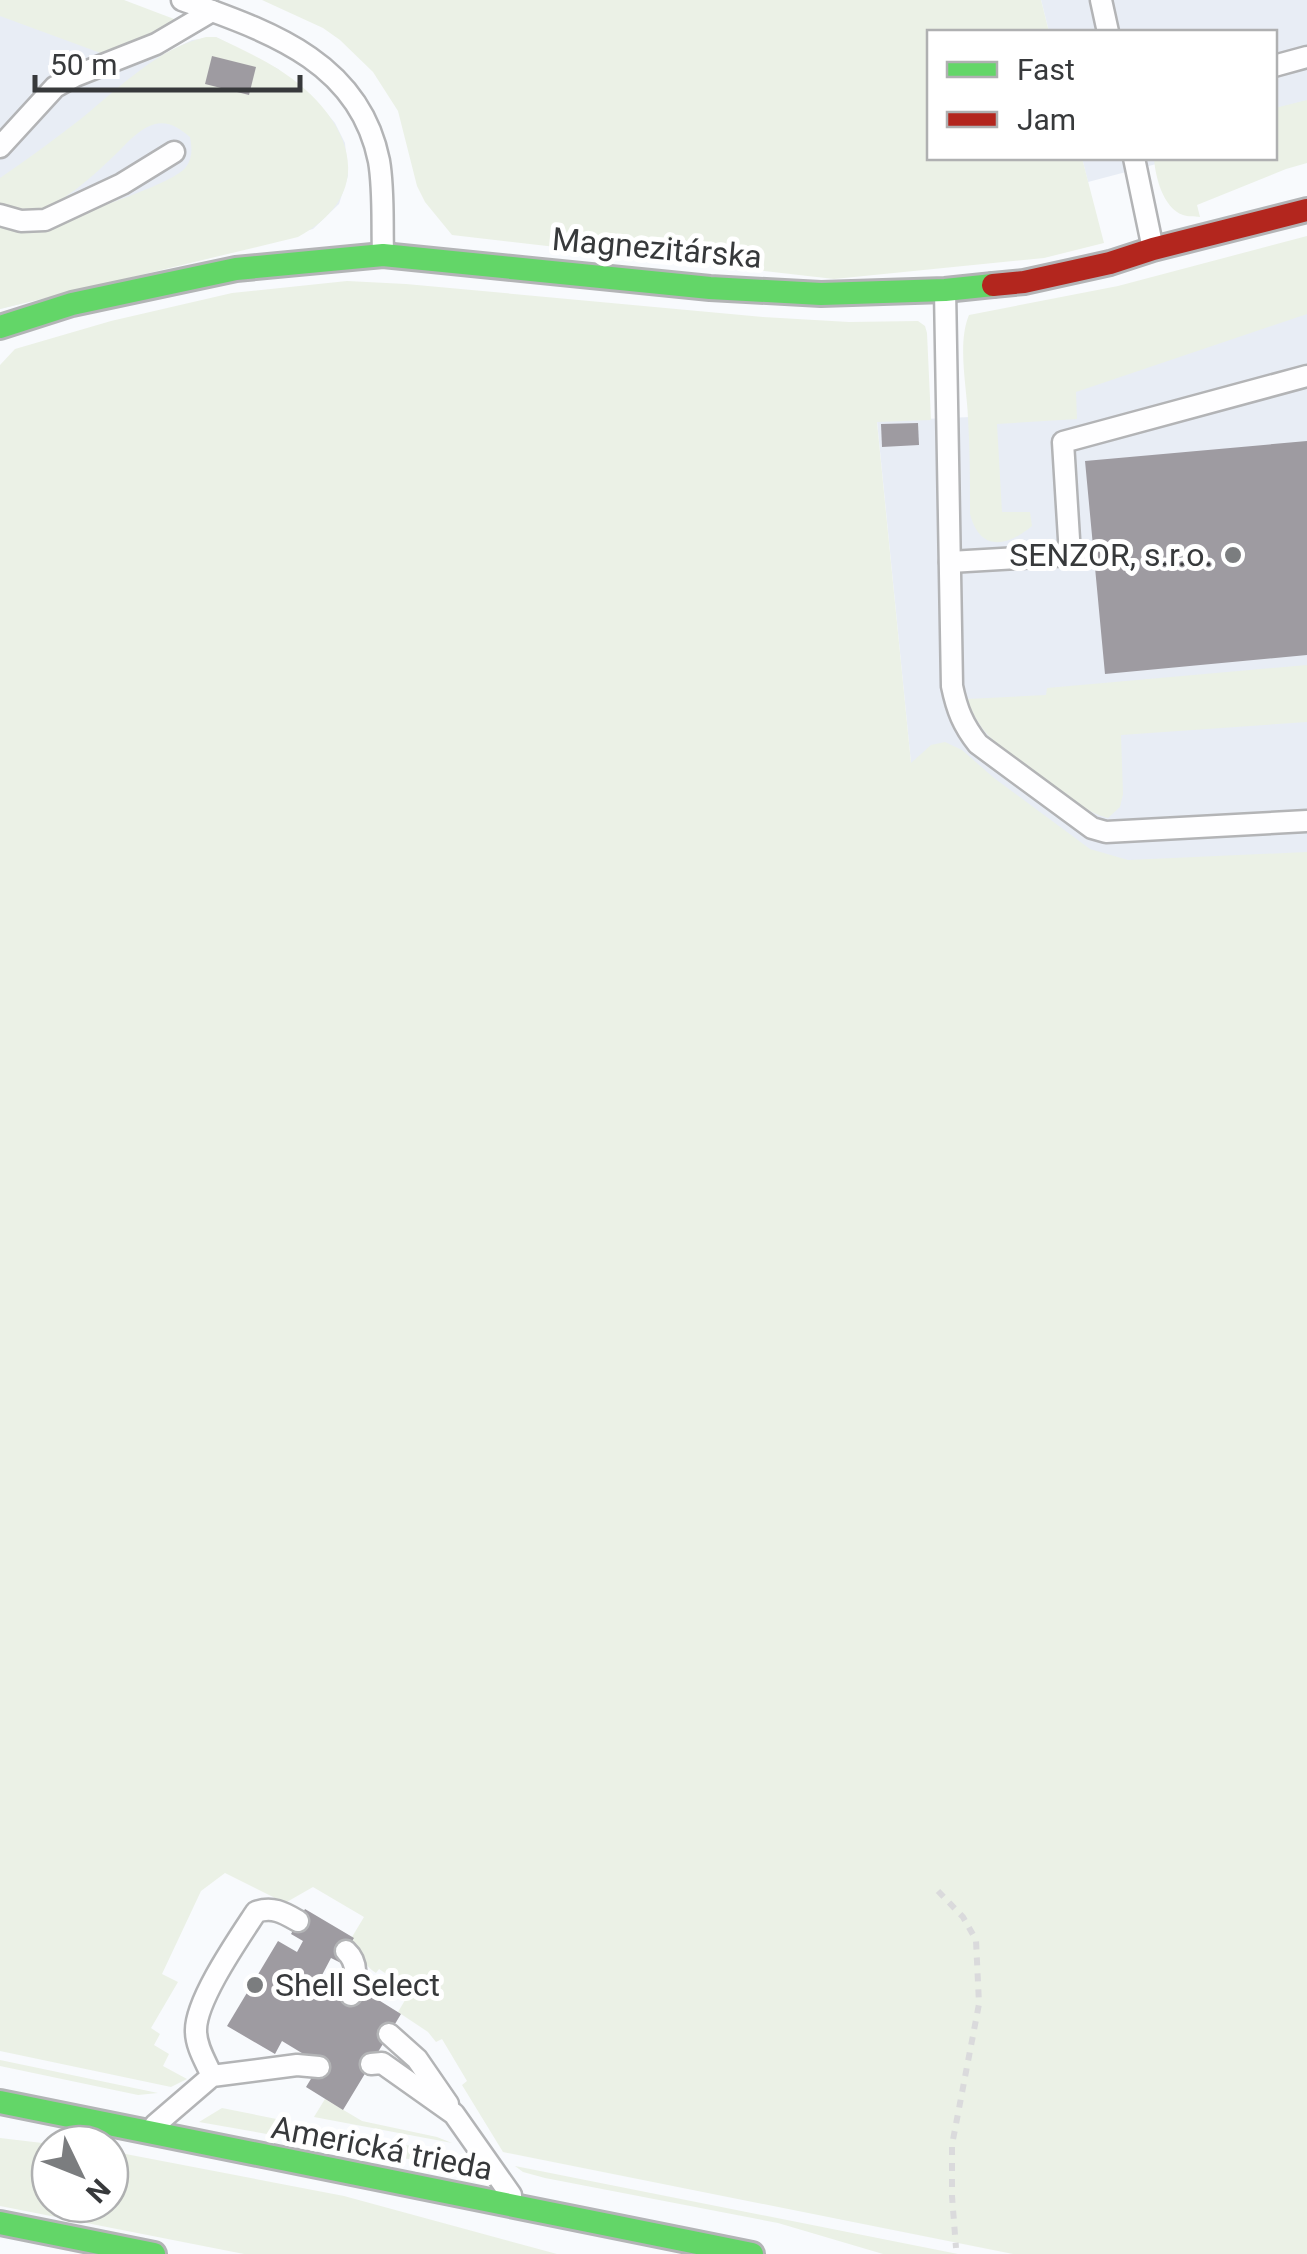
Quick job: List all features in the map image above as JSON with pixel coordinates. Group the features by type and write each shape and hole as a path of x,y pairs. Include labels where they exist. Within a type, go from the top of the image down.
{"street":[{"name":"Magnezitárska","path":"0,326 72,304 236,269 383,255 710,288 821,294 945,290 1024,282 1307,210"},
{"name":"Americká trieda","path":"0,2102 752,2254"},
{"path":"0,2224 154,2254"}],"lane":[{"path":"182,0 297,48 354,97 380,164 383,255"},
{"path":"1101,0 1108,30"},
{"path":"0,147 55,87 156,44 212,11"},
{"path":"1277,65 1307,57"},
{"path":"0,215 20,221 45,220 122,184 174,152"},
{"path":"1134,160 1153,249"},
{"path":"945,290 952,686 963,726 978,744 1092,828 1106,832 1307,822"},
{"path":"950,562 1070,555 1062,442 1307,376"},
{"path":"212,2076 196,2032 202,2002 256,1912 266,1908 298,1921"},
{"path":"346,1951 355,1966 351,1995"},
{"path":"390,2034 417,2059 521,2209"},
{"path":"371,2064 382,2063 454,2114"},
{"path":"146,2133 212,2076 309,2064"}],"path":[{"path":"938,1891 964,1917 976,1940 979,2004 952,2146 956,2248"}],"shaded area":[{"path":"0,0 148,33 164,54 192,40 216,37 278,69 319,104 345,143 348,176 339,204 313,229 0,309"},
{"path":"0,0 124,0 174,19 150,36 106,55 0,16"},
{"path":"262,0 1041,0 1048,30 927,30 927,160 1083,160 1104,243 1044,258 834,279 452,235 417,186 398,111 373,72 323,28"},
{"path":"1041,0 1307,0 1307,123 1277,131 1277,30 1048,30"},
{"path":"206,37 216,37 271,65 322,107 337,128 346,151 348,174 341,197 325,218 298,237 0,309 0,226 63,219 165,181 186,167 190,137 169,124 150,126 70,193 41,209 13,211 0,203 0,178 155,60"},
{"path":"1307,100 1307,163 1197,205 1200,217 1183,215 1170,206 1158,182 1154,160 1277,160 1277,108"},
{"path":"1082,160 1171,160 1088,182"},
{"path":"1307,236 1307,314 1076,392 1077,419 997,424 1002,512 1030,512 1032,526 1004,541 987,540 980,535 970,514 963,352 969,315 1118,286"},
{"path":"347,281 763,317 918,321 927,333 931,420 877,422 911,763 931,745 945,742 962,750 1090,849 1128,860 1307,852 1307,2254 1013,2254 503,2152 462,2085 467,2081 442,2039 436,2042 398,2012 411,1990 406,1987 403,1992 385,1981 388,1975 379,1969 376,1973 372,1970 349,1942 364,1917 313,1887 285,1903 225,1873 201,1891 162,1974 178,1982 151,2028 160,2034 154,2045 169,2054 163,2066 187,2079 171,2087 0,2051 0,365 15,349 111,321 232,293"},
{"path":"1307,295 1307,1046 938,1035 877,421 1068,413 1067,376"},
{"path":"1307,665 1307,722 1121,735 1123,794 1120,807 1108,818 1063,794 1010,754 986,733 967,699 1046,695 1047,688"},
{"path":"0,2060 158,2093 138,2095 0,2066"},
{"path":"325,2099 362,2121 452,2143 314,2117"},
{"path":"222,2108 461,2156 465,2169 199,2122"},
{"path":"0,2138 30,2142 30,2212 0,2206"},
{"path":"130,2155 344,2196 557,2254 244,2254 92,2224 130,2224"},
{"path":"515,2166 958,2254 883,2254 778,2223 545,2178"}],"building":[{"path":"212,56 256,67 249,95 205,84"},
{"path":"918,423 919,445 882,447 881,424"},
{"path":"1307,441 1307,655 1105,674 1085,461"},
{"path":"305,1909 354,1938 339,1962 331,1958 321,1977 359,2000 364,1991 401,2014 343,2110 306,2087 320,2064 282,2041 275,2054 227,2026 278,1941 297,1952 303,1941 291,1934"}],"traffic: fast":[{"path":"0,327 72,304 236,269 383,255 710,288 821,294 993,285"},
{"path":"0,2102 752,2254"},
{"path":"0,2223 154,2254"}],"traffic: jam":[{"path":"993,285 1110,263 1307,210"}],"place":[{"name":"SENZOR, s.r.o.","path":"1233,555"},
{"name":"Shell Select","path":"255,1985"}]}
